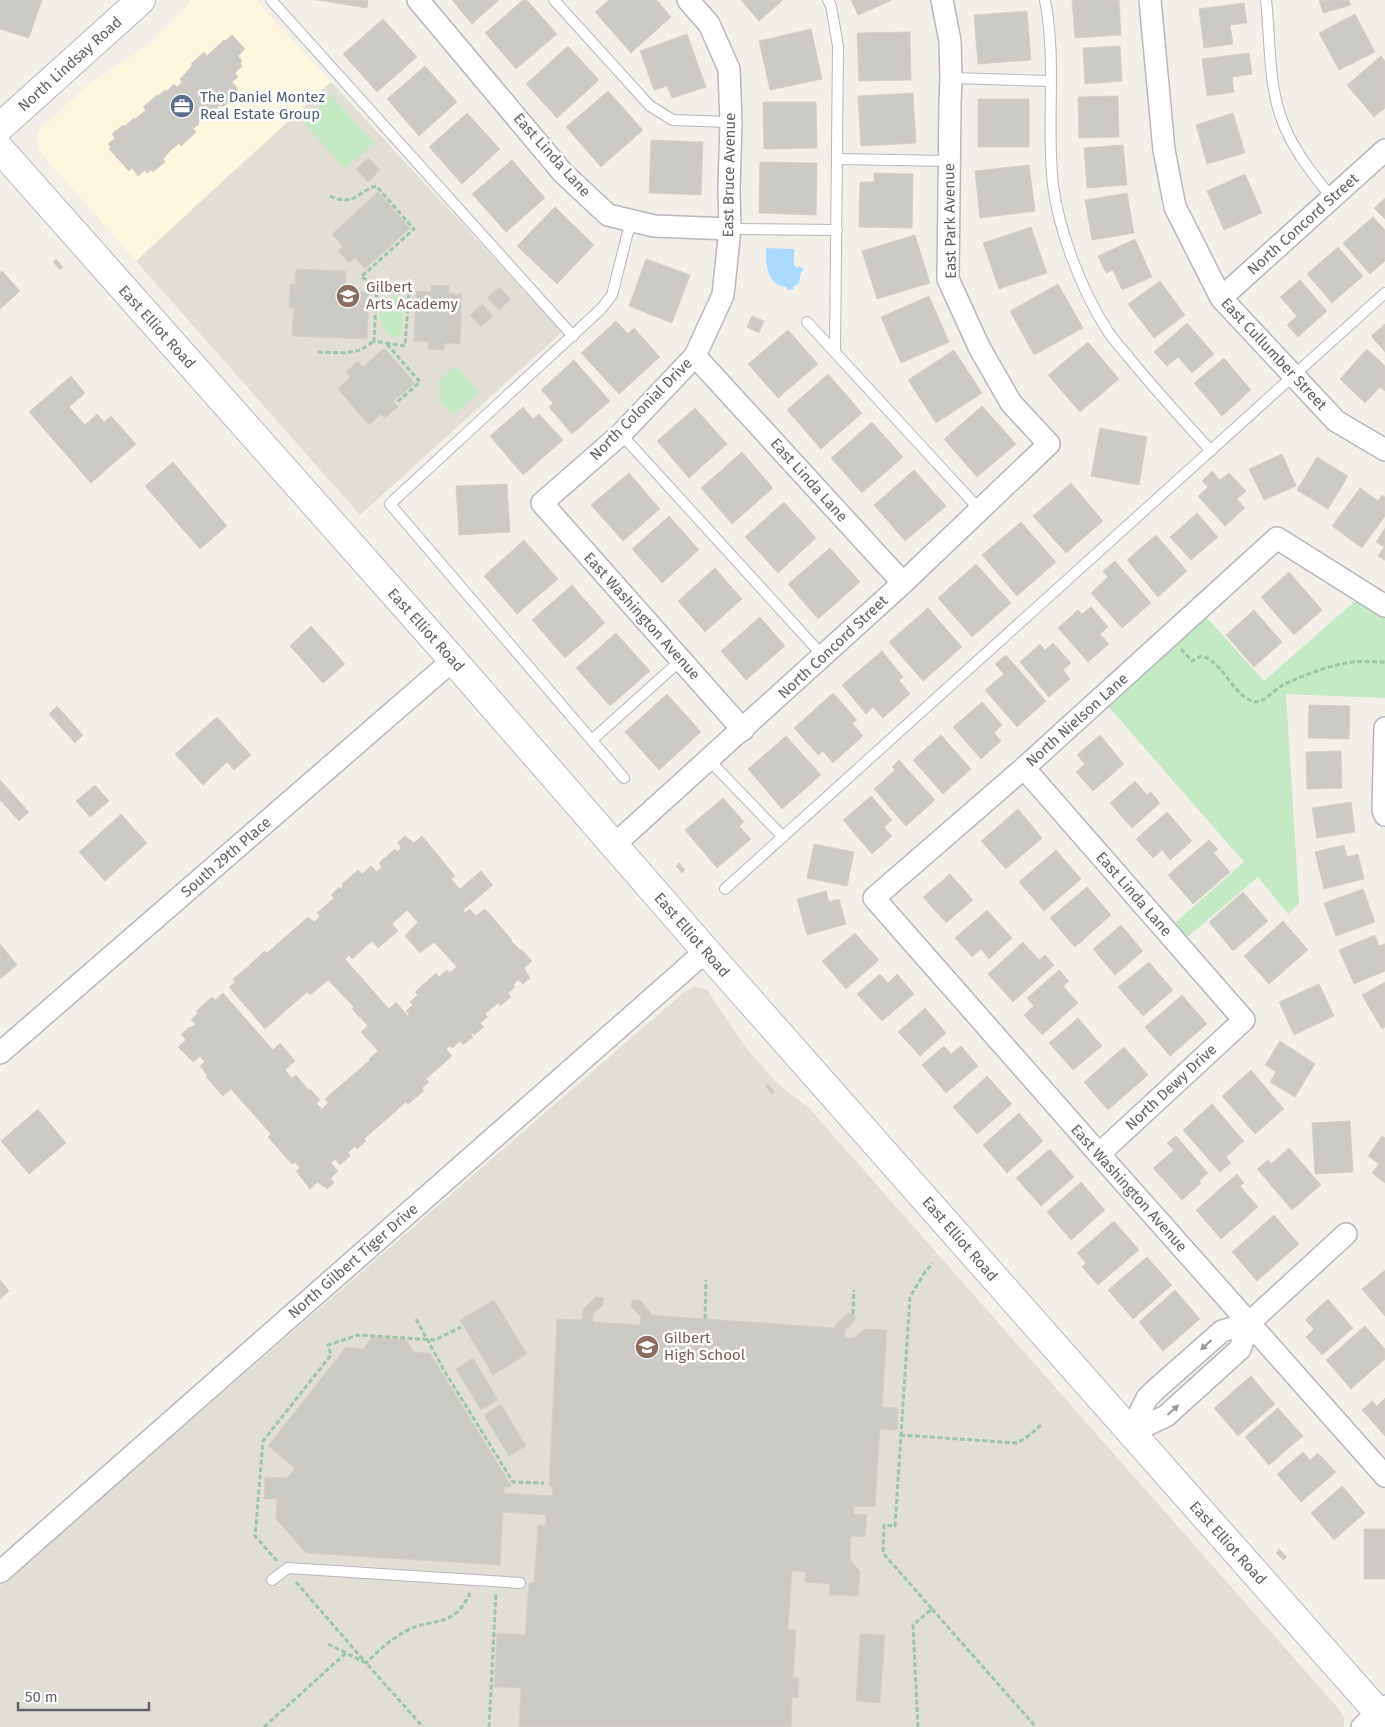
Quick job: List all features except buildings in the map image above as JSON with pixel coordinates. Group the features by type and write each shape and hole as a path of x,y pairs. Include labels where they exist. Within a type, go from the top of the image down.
{"main road":[{"name":"North Lindsay Road","path":"0,127 141,0"},
{"name":"East Elliot Road","path":"0,149 452,660 1378,1717"}],"street":[{"name":"East Linda Lane","path":"418,0 563,173 608,214 654,226 730,229"},
{"name":"East Bruce Avenue","path":"688,0 708,24 729,69 731,122 730,229 723,295 695,356"},
{"name":"East Park Avenue","path":"942,0 950,41 952,78 948,279 979,347 1011,403 1049,444"},
{"name":"East Cullumber Street","path":"1150,0 1164,150 1175,207 1221,298 1336,421 1385,450"},
{"name":"North Concord Street","path":"1221,298 1385,150"},
{"name":"East Linda Lane","path":"695,356 903,583"},
{"name":"North Colonial Drive","path":"542,503 621,434 695,356"},
{"name":"North Concord Street","path":"614,845 903,583 1049,444"},
{"name":"East Washington Avenue","path":"542,503 743,730"},
{"name":"North Nielson Lane","path":"874,898 1024,768 1277,538 1385,606"},
{"name":"South 29th Place","path":"0,1053 452,660"},
{"path":"1384,811 1385,728"},
{"name":"East Linda Lane","path":"1024,768 1244,1020"},
{"name":"East Washington Avenue","path":"874,898 1385,1476"},
{"name":"North Gilbert Tiger Drive","path":"0,1572 706,951"},
{"name":"North Dewy Drive","path":"1099,1154 1244,1020"},
{"path":"1130,1433 1166,1416 1240,1349 1249,1323 1346,1234"}],"lane":[{"path":"271,0 573,336"},
{"path":"554,0 650,106 673,120 731,122"},
{"path":"828,0 831,6 838,46 835,352"},
{"path":"1045,0 1049,20 1053,186 1064,235 1083,285 1107,330 1145,377 1211,451"},
{"path":"1266,0 1270,64 1276,100 1286,131 1307,168 1332,198"},
{"path":"952,78 1050,81"},
{"path":"838,159 949,161"},
{"path":"624,778 390,504 601,309 612,295 632,220"},
{"path":"730,229 837,230"},
{"path":"725,889 1385,293"},
{"path":"807,322 980,510"},
{"path":"621,434 823,656"},
{"path":"592,740 682,660"},
{"path":"709,760 783,837"},
{"path":"272,1580 288,1568 520,1583"}],"path":[{"path":"318,352 344,353 361,350 374,341 405,346 409,290 389,290 360,277 414,229 376,186 365,190 354,199 340,201 330,196"},
{"path":"374,341 377,285"},
{"path":"386,343 420,382 397,402"},
{"path":"1170,636 1192,661 1201,656 1209,658 1244,696 1252,702 1260,702 1278,687 1337,665 1353,662 1385,662"},
{"path":"933,1263 925,1272 910,1297 895,1526 884,1525 884,1553 1036,1727"},
{"path":"705,1319 706,1280"},
{"path":"853,1314 854,1290"},
{"path":"416,1318 445,1372 513,1482 544,1483"},
{"path":"423,1727 255,1536 262,1441 331,1355 328,1345 358,1334 435,1340 461,1327"},
{"path":"900,1435 1017,1442 1027,1437 1041,1425"},
{"path":"366,1662 384,1645 407,1630 442,1621 456,1614 465,1604 476,1579"},
{"path":"489,1727 496,1581"},
{"path":"918,1727 913,1625 932,1609"},
{"path":"328,1644 366,1662"},
{"path":"264,1727 346,1653"}],"shaded area":[{"path":"191,0 256,0 331,82 136,261 40,152 37,136 41,128 89,84 147,46"},
{"name":"Gilbert Arts Academy","path":"331,82 562,332 360,515 136,261"},
{"name":"Gilbert High School","path":"695,986 707,990 747,1049 779,1085 809,1108 1337,1707 1344,1717 1344,1727 0,1727 0,1586 683,993"}],"green space":[{"path":"331,95 374,143 345,169 302,121"},
{"path":"400,294 400,298 404,298 401,338 392,336 385,331 381,325 380,318 381,310 385,303"},
{"path":"457,367 479,392 452,416 440,401 439,381 451,369"},
{"path":"1364,593 1385,606 1385,698 1286,694 1299,903 1288,914 1258,877 1178,945 1166,931 1244,862 1101,698 1199,609 1264,681"}],"water":[{"path":"766,248 794,249 794,265 797,268 800,266 804,270 801,272 799,283 793,287 794,289 787,290 787,287 780,285 771,278 766,261"}],"place":[{"name":"The Daniel Montez Real Estate Group","path":"182,106"},
{"name":"Gilbert Arts Academy","path":"348,296"},
{"name":"Gilbert High School","path":"647,1347"}]}
